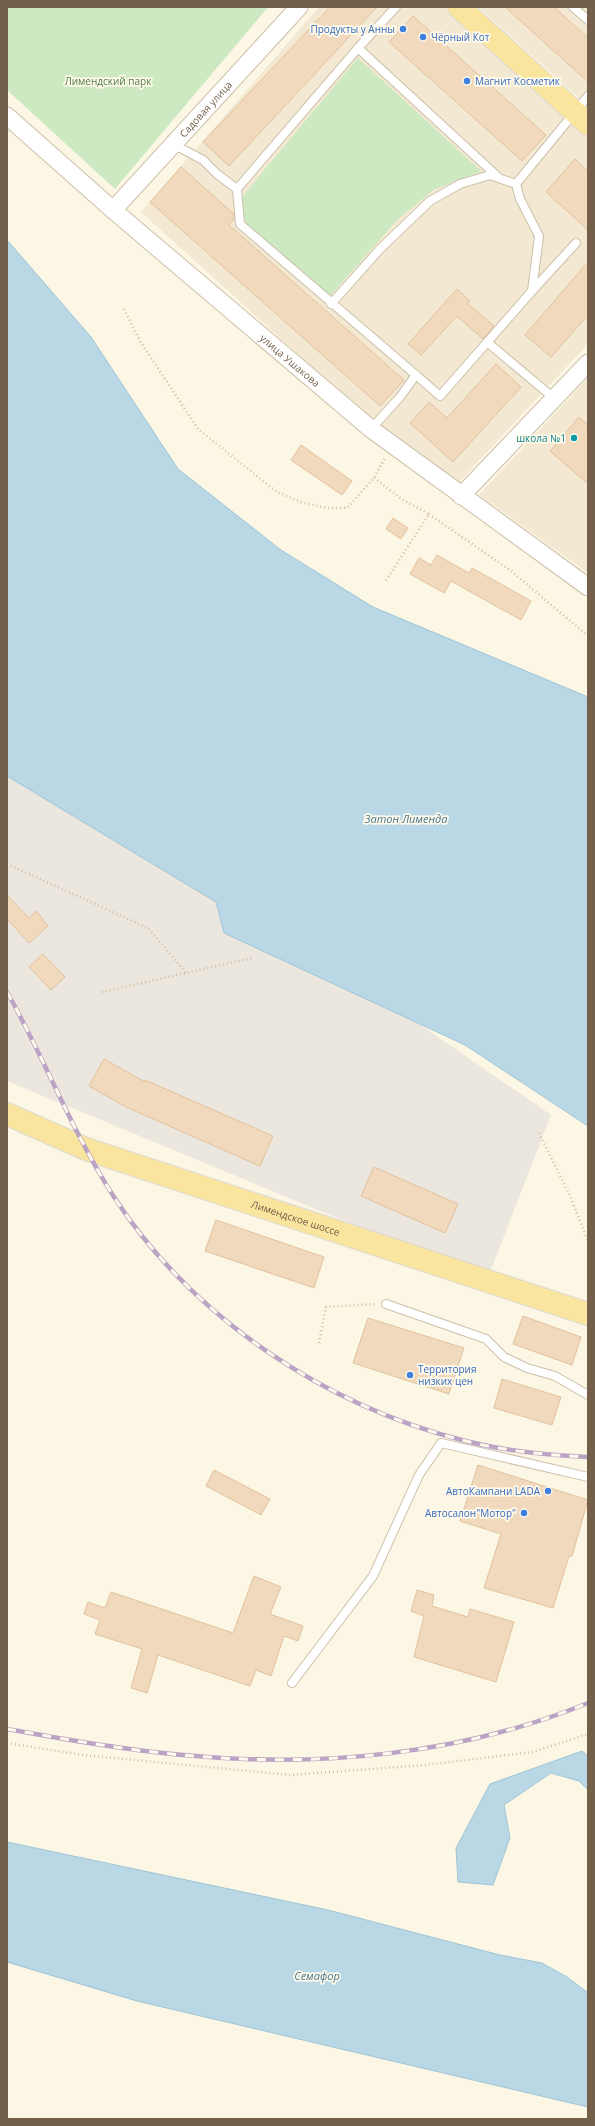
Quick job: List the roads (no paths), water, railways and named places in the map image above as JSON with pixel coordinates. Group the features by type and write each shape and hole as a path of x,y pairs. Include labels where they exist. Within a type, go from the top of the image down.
{"main road":[{"path":"459,7 583,110"},
{"name":"Лимендское шоссе","path":"7,1114 86,1149 588,1314"}],"street":[{"name":"Садовая улица","path":"113,210 299,7"},
{"name":"улица Ушакова","path":"7,116 113,210 371,429 392,446 588,587"},
{"path":"462,496 588,363"}],"lane":[{"path":"396,7 358,48 237,189 240,224 331,304 440,396 576,243"},
{"path":"573,7 588,20"},
{"path":"358,48 498,178"},
{"path":"516,184 583,110"},
{"path":"173,144 203,160 217,174 237,189"},
{"path":"331,304 380,249 430,200 460,184 490,175 516,184"},
{"path":"516,184 520,199 539,236 532,291"},
{"path":"487,342 555,399"},
{"path":"371,429 400,397 416,375"},
{"path":"386,1304 486,1339 504,1357 527,1368 555,1376 588,1395"},
{"path":"292,1683 373,1576 419,1475 441,1442 588,1478"}],"water":[{"name":"Затон Лименда","path":"7,240 91,337 178,469 281,550 373,607 588,697 588,1126 465,1045 224,933 216,902 7,776"},
{"path":"582,1751 588,1756 588,1790 579,1781 551,1773 504,1805 510,1838 493,1885 458,1882 456,1848 490,1784"},
{"name":"Семафор","path":"7,1842 328,1910 500,1955 542,1963 567,1977 587,1992 588,2107 137,2001 7,1962"}],"railway":[{"path":"7,992 21,1017 85,1147 114,1197 146,1240 182,1281 222,1317 266,1350 312,1379 360,1404 411,1424 477,1444 509,1450 540,1454 588,1457"},
{"path":"7,1729 117,1747 183,1755 234,1759 286,1760 337,1758 440,1746 490,1735 540,1721 588,1703"}],"place":[{"name":"Продукты у Анны","path":"403,29"},
{"name":"Чёрный Кот","path":"423,37"},
{"name":"Магнит Косметик","path":"467,81"},
{"name":"школа №1","path":"574,438"},
{"name":"Территория низких цен","path":"410,1375"},
{"name":"АвтоКампани LADA","path":"548,1491"},
{"name":"Автосалон\"Мотор\"","path":"524,1513"}],"park label":[{"name":"Лимендский парк","path":"108,81"}]}
